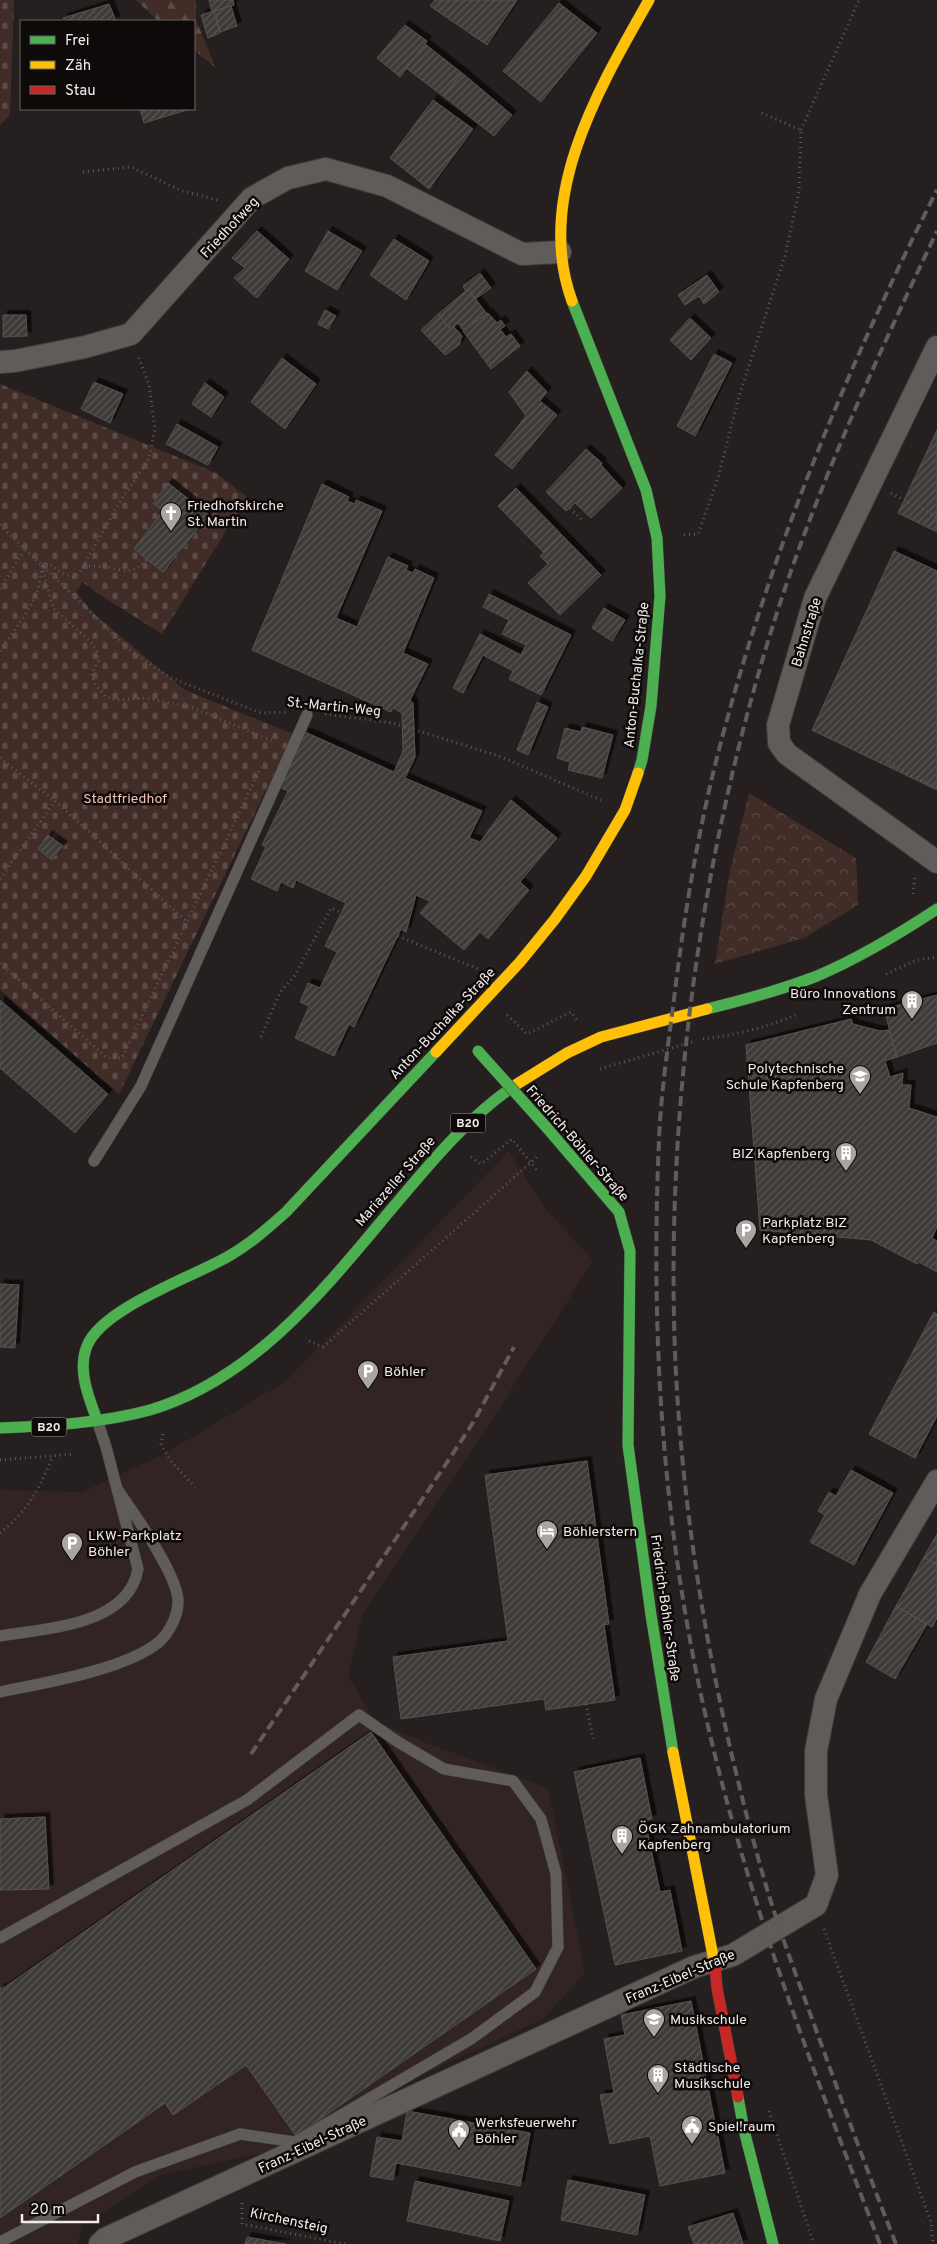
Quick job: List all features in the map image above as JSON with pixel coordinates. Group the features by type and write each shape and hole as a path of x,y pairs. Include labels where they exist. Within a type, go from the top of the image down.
{"street":[{"name":"Anton-Buchalka-Straße","path":"97,1420 84,1374 84,1357 90,1339 108,1320 229,1256 259,1235 286,1212 520,962 555,919 586,876 625,810 642,760 651,706 660,596 658,538 646,490 571,298 560,252 561,222 565,194 582,130 604,80 650,0"},
{"name":"Friedhofweg","path":"131,334 252,198 288,178 326,169 387,186 522,254 560,252"},
{"path":"0,362 86,347 131,334"},
{"name":"Bahnstraße","path":"937,347 815,598 778,725 779,743 787,754 937,862"},
{"name":"Mariazeller Straße","path":"0,1428 50,1426 97,1420 137,1412 170,1403 212,1382 252,1356 306,1306 469,1122 519,1082 570,1051 618,1031 777,990 836,968 878,948 937,909"},
{"name":"Friedrich-Böhler-Straße","path":"458,1028 619,1212 630,1251 628,1445 668,1726 706,1925 715,1961 718,1988 744,2130 773,2244"},
{"path":"816,1905 827,1875 816,1796 816,1751 826,1699 870,1594 937,1481"},
{"name":"Franz-Eibel-Straße","path":"100,2244 105,2239 242,2178 694,1967 733,1955 816,1905"}],"lane":[{"path":"94,1161 141,1086 307,715"},
{"path":"0,1636 88,1620 115,1607 126,1597 135,1583 138,1569 97,1420"},
{"path":"0,1692 67,1679 117,1662 149,1649 160,1641 171,1628 178,1602 172,1580 154,1545 117,1489"},
{"path":"0,1938 247,1800 359,1715 398,1742 444,1769 513,1781 541,1819 556,1874 558,1947 535,1992 471,2039 295,2142 240,2134 136,2172 0,2242"}],"path":[{"path":"658,538 698,534 718,478 739,396 785,256 799,192 801,130 859,0"},
{"path":"759,112 801,130"},
{"path":"84,172 131,167 182,191 216,201 252,198"},
{"path":"42,566 49,563 61,573 72,577 84,566 119,503 149,458 155,429 149,385 131,334"},
{"path":"901,498 937,517"},
{"path":"570,508 584,522"},
{"name":"St.-Martin-Weg","path":"0,525 132,652 171,678 261,713 287,711 307,715 350,716 402,726 499,756 625,810"},
{"path":"0,589 25,549"},
{"path":"84,566 104,566 125,572 134,570 147,559"},
{"path":"0,651 27,612 38,591 42,566"},
{"path":"42,566 53,608 90,641 98,653 98,661 92,673 94,683 106,697 118,700 146,698 193,708 273,742"},
{"path":"283,719 287,711"},
{"path":"269,750 277,734"},
{"path":"890,756 887,763 937,788"},
{"path":"0,758 55,801 186,921"},
{"path":"0,963 108,1058 122,1058 265,759"},
{"path":"0,879 55,801"},
{"path":"261,1037 280,992 294,977 331,908 342,913"},
{"path":"398,936 479,969"},
{"path":"882,976 917,960 937,956"},
{"path":"501,1009 527,1034 571,1012 579,1023"},
{"path":"590,1071 702,1040 784,1020 802,1012"},
{"path":"470,1157 481,1164 512,1139 538,1172"},
{"path":"304,1339 323,1348 557,1140"},
{"path":"464,1164 475,1152"},
{"path":"171,1432 163,1434 161,1444 170,1460 195,1487"},
{"path":"0,1460 52,1458 74,1454"},
{"path":"0,1533 12,1524 31,1502 52,1458"},
{"path":"586,1704 593,1739"},
{"path":"816,1905 932,2222 933,2244"},
{"name":"Kirchensteig","path":"242,2178 242,2224 345,2244"}],"shaded area":[{"path":"509,1151 545,1208 593,1261 502,1404 363,1613 348,1676 375,1721 424,1742 548,1788 585,1973 543,2019 378,2095 303,2144 161,2175 82,2225 78,2244 0,2244 0,1490 82,1492 166,1453 286,1381"}],"green space":[{"path":"0,0 14,0 10,115 0,125"},
{"path":"136,0 196,0 196,20 216,68 195,51 195,20 157,20"},
{"name":"Stadtfriedhof","path":"0,384 216,473 247,497 162,634 83,582 76,592 94,614 185,690 293,734 119,1094 0,990"},
{"path":"749,793 856,858 858,905 804,938 715,964 729,875"}],"building":[{"path":"209,0 233,0 234,5 212,12"},
{"path":"435,0 517,0 487,45 430,6"},
{"path":"559,3 597,33 541,102 503,71"},
{"path":"109,4 116,20 64,20 63,18"},
{"path":"231,6 237,26 220,32 214,11"},
{"path":"214,11 220,33 208,38 201,15"},
{"path":"405,25 427,41 400,77 377,58"},
{"path":"425,44 462,73 443,96 406,68"},
{"path":"462,73 512,115 494,136 443,96"},
{"path":"433,100 473,129 429,189 390,158"},
{"path":"140,110 187,110 144,123"},
{"path":"257,231 289,259 257,298 234,278 245,268 232,258"},
{"path":"328,231 362,251 337,290 305,271"},
{"path":"394,239 429,261 406,300 370,275"},
{"path":"480,273 491,288 475,299 468,289 466,291 463,286"},
{"path":"707,275 719,292 704,304 699,296 685,305 678,295"},
{"path":"468,289 487,314 463,330 458,323 451,329 438,314"},
{"path":"325,310 336,316 328,329 318,324"},
{"path":"488,313 497,323 501,320 505,326 500,329 506,337 511,334 520,346 491,369 463,331"},
{"path":"438,314 451,329 454,327 462,336 459,345 445,355 421,330"},
{"path":"3,315 26,315 27,336 3,337"},
{"path":"690,318 711,338 691,360 670,340"},
{"path":"714,354 732,363 695,436 677,426"},
{"path":"282,358 316,384 285,429 251,402"},
{"path":"527,371 547,392 540,401 557,415 512,469 495,455 526,416 509,392"},
{"path":"94,382 123,394 110,423 81,409"},
{"path":"205,383 224,397 211,417 192,404"},
{"path":"177,424 218,447 208,465 166,444"},
{"path":"937,430 937,532 898,513"},
{"path":"586,449 602,463 601,465 622,488 591,518 575,503 566,511 546,492"},
{"name":"Friedhofskirche St. Martin","path":"168,483 209,515 163,572 134,549 163,511 153,503"},
{"path":"322,484 349,497 347,501 355,504 356,500 382,511 336,618 357,627 388,557 408,566 406,570 413,573 415,569 434,578 403,653 428,664 410,700 413,703 415,757 405,778 482,811 469,838 480,842 511,800 557,838 520,882 529,890 488,939 480,932 464,950 420,913 430,901 416,895 406,932 401,929 354,1027 349,1024 334,1056 295,1038 309,1006 300,1002 308,983 320,988 337,952 325,946 346,903 296,880 293,888 281,882 277,891 251,879 266,847 262,845 288,791 279,787 305,732 394,772 403,751 402,713 393,708 391,712 252,650"},
{"path":"516,488 562,535 544,553 498,506"},
{"path":"562,535 601,575 560,615 528,583 548,564 540,556"},
{"path":"894,551 937,571 937,790 812,730"},
{"path":"489,594 571,635 541,695 509,679 513,671 483,655 463,693 453,688 480,634 521,655 526,645 502,634 509,620 483,607"},
{"path":"604,608 625,620 612,641 592,628"},
{"path":"537,702 548,707 528,755 517,750"},
{"path":"582,727 613,735 602,778 568,770 570,762 557,758 565,728 581,732"},
{"path":"48,835 63,846 52,860 38,849"},
{"name":"Büro Innovations Zentrum","path":"937,995 937,1043 897,1057 884,1009"},
{"path":"0,1000 108,1094 75,1133 0,1068"},
{"name":"BIZ Kapfenberg","path":"851,1019 853,1024 880,1031 889,1030 897,1057 885,1061 890,1077 903,1073 902,1085 911,1085 909,1108 937,1117 937,1227 932,1238 937,1241 937,1272 919,1262 917,1264 871,1240 760,1230 746,1045"},
{"path":"0,1284 19,1285 15,1348 0,1347"},
{"path":"934,1312 937,1314 937,1416 915,1458 869,1434"},
{"name":"Böhlerstern","path":"587,1461 609,1624 604,1625 615,1700 546,1710 544,1699 401,1719 393,1657 508,1641 485,1475"},
{"path":"851,1470 893,1493 854,1565 810,1542 825,1515 818,1511 829,1492 836,1496"},
{"path":"937,1534 937,1565 924,1557"},
{"path":"924,1557 937,1565 937,1618 932,1627 896,1606"},
{"path":"896,1606 927,1624 895,1679 866,1662"},
{"path":"371,1732 536,1969 296,2136 246,2065 173,2115 165,2103 0,2218 0,1987 2,1989"},
{"name":"ÖGK Zahnambulatorium Kapfenberg","path":"640,1758 652,1819 645,1821 660,1892 670,1890 682,1951 615,1965 574,1772"},
{"path":"45,1817 49,1889 0,1890 0,1819"},
{"name":"Städtische Musikschule","path":"691,2001 725,2173 660,2186 650,2136 610,2144 600,2095 614,2093 604,2039 625,2035 621,2015"},
{"path":"407,2111 530,2133 520,2186 396,2163 393,2180 370,2176 377,2137 402,2141"},
{"path":"568,2180 645,2195 637,2235 561,2220"},
{"path":"415,2181 509,2201 500,2241 407,2221"},
{"path":"733,2213 743,2244 694,2244 688,2227"},
{"path":"247,2237 286,2244 245,2244"}],"railway":[{"path":"880,2244 807,2052 763,1923 724,1792 693,1654 670,1508 663,1434 657,1287 659,1140 666,1065 689,891 716,760 745,658 791,520 817,453 874,320 937,190"},
{"path":"896,2244 847,2116 779,1926 749,1824 733,1758 705,1623 685,1487 675,1352 674,1262 676,1172 682,1081 692,991 706,902 744,725 786,585 824,482 867,381 937,231"},
{"path":"251,1754 474,1421 514,1347"}],"traffic: fast":[{"path":"572,301 646,490 657,538 660,596 651,706 638,773"},
{"path":"707,1009 790,986 817,976 879,945 937,909"},
{"path":"478,1051 547,1128"},
{"path":"97,1420 85,1384 83,1365 87,1346 96,1332 110,1319 129,1306 229,1256 266,1230 286,1212 436,1052"},
{"path":"0,1428 76,1423 150,1410 187,1396 221,1377 253,1355 312,1301 339,1272 448,1143 498,1097 517,1084"},
{"path":"547,1128 619,1212 630,1251 628,1445 651,1615 673,1752"},
{"path":"738,2097 744,2130 773,2244"}],"traffic: slow":[{"path":"572,301 562,262 561,222 566,183 578,144 593,106 649,0"},
{"path":"436,1052 520,962 555,919 586,876 625,810 638,773"},
{"path":"517,1084 567,1053 601,1037 707,1009"},
{"path":"673,1752 715,1966"}],"traffic: jam":[{"path":"715,1966 717,1988 738,2097"}],"place":[{"name":"Friedhofskirche St. Martin","path":"171,532"},
{"name":"Büro Innovations Zentrum","path":"912,1020"},
{"name":"Polytechnische Schule Kapfenberg","path":"860,1095"},
{"name":"BIZ Kapfenberg","path":"846,1172"},
{"name":"Parkplatz BIZ Kapfenberg","path":"746,1249"},
{"name":"Böhler","path":"368,1390"},
{"name":"Böhlerstern","path":"547,1550"},
{"name":"LKW-Parkplatz Böhler","path":"72,1562"},
{"name":"ÖGK Zahnambulatorium Kapfenberg","path":"622,1855"},
{"name":"Musikschule","path":"654,2038"},
{"name":"Städtische Musikschule","path":"658,2094"},
{"name":"Spiel!raum","path":"692,2145"},
{"name":"Werksfeuerwehr Böhler","path":"459,2149"}]}
